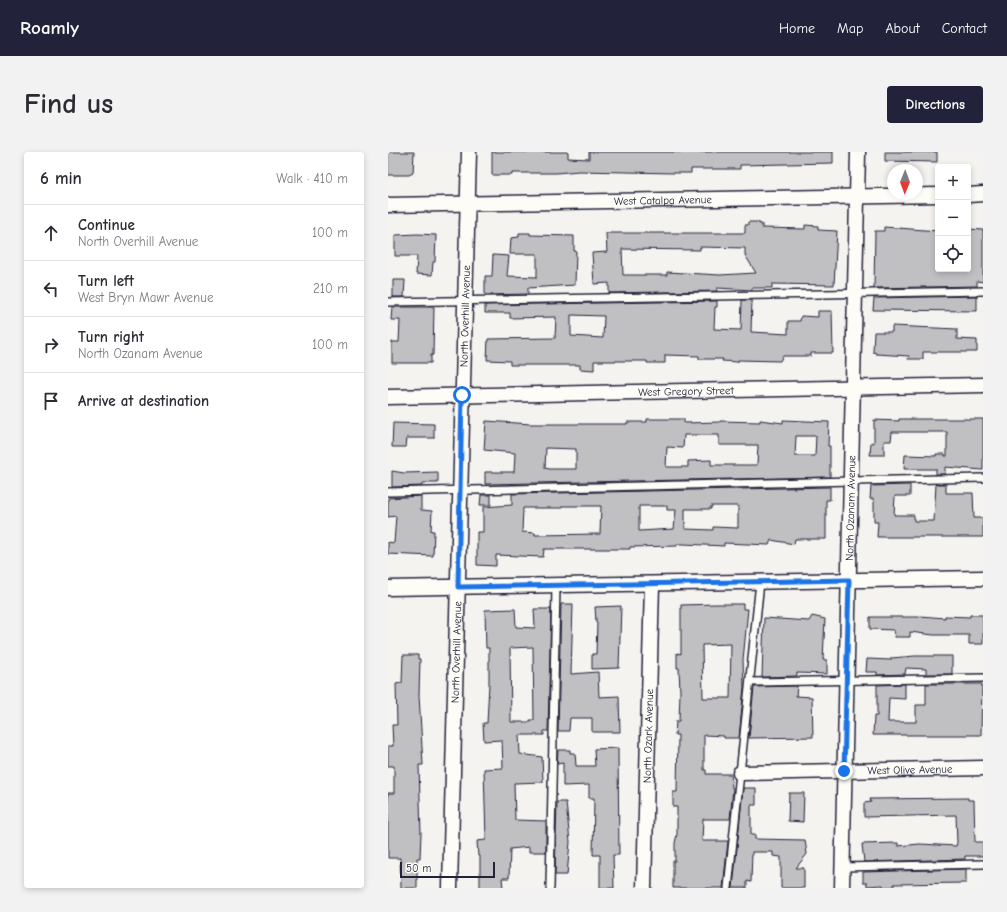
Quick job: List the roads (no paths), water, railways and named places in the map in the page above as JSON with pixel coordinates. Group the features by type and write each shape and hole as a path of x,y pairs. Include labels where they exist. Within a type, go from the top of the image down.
{"street":[{"name":"North Overhill Avenue","path":"450,888 469,152"},
{"name":"North Ozanam Avenue","path":"842,888 858,152"},
{"path":"971,195 983,194"},
{"name":"West Catalpa Avenue","path":"388,205 935,195"},
{"name":"West Gregory Street","path":"388,396 983,385"},
{"path":"388,588 652,585 983,578"},
{"name":"North Ozark Avenue","path":"644,888 652,585"},
{"name":"West Olive Avenue","path":"740,773 983,768"}],"lane":[{"path":"388,302 983,291"},
{"path":"388,492 983,478"},
{"path":"728,888 760,582"},
{"path":"550,888 556,586"},
{"path":"750,682 983,678"},
{"path":"842,866 983,864"}]}
